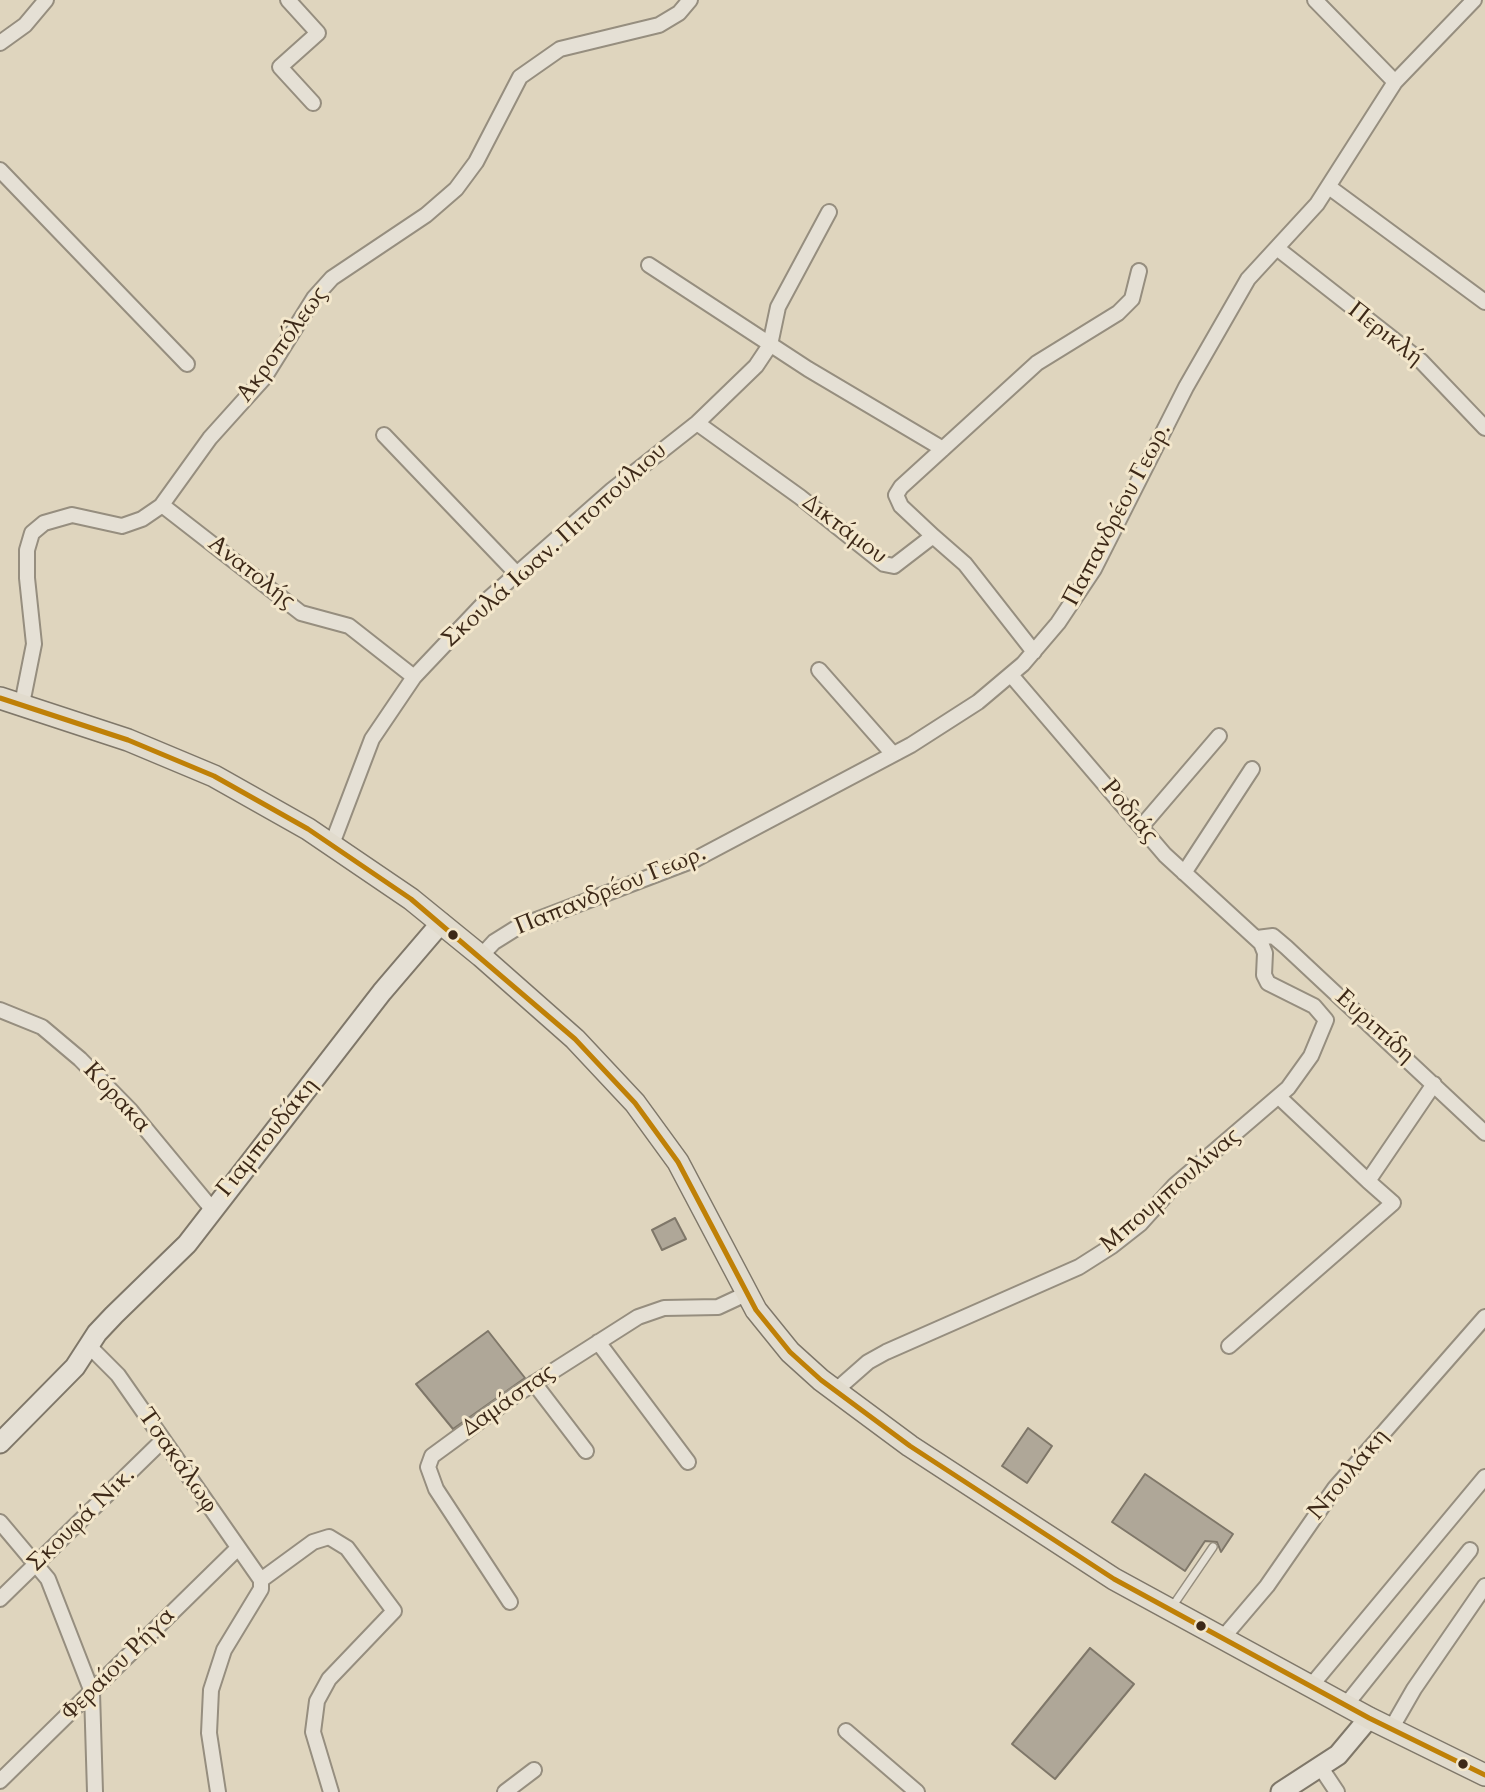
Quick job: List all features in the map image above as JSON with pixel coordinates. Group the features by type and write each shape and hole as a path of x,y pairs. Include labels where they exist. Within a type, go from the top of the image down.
{"main road":[{"path":"0,698 193,766 258,800 332,844 442,923 575,1039 659,1133 684,1172 746,1294 784,1346 835,1391 965,1483 1169,1611 1368,1718 1485,1775"}],"street":[{"path":"0,43 33,17 46,0"},
{"path":"288,0 318,33 281,67 313,103"},
{"name":"Ακροπόλεως","path":"22,704 34,644 27,578 27,550 32,533 44,523 72,515 122,526 142,519 162,505 210,438 274,364 314,298 332,278 436,207 456,189 479,156 520,77 561,49 636,33 659,25 679,13 690,0"},
{"path":"1315,0 1395,82"},
{"name":"Παπανδρέου Γεωρ.","path":"481,956 494,942 518,928 687,864 955,718 1012,674 1034,652 1094,569 1227,313 1248,279 1278,249 1329,187 1395,82 1474,0"},
{"path":"0,170 187,364"},
{"path":"1329,187 1485,302"},
{"path":"770,345 778,307 829,212"},
{"name":"Περικλή","path":"1278,249 1422,361 1485,428"},
{"path":"649,265 770,345 943,449"},
{"path":"1034,652 965,564 901,506 896,495 1037,363 1118,313 1132,299 1139,271"},
{"name":"Σκουλά Ιωαν. Πιτοπούλιου","path":"332,844 372,739 414,677 463,623 517,574 696,423 756,366 770,345"},
{"name":"Δικτάμου","path":"696,423 800,497 884,564 894,566 933,536"},
{"path":"384,435 517,574"},
{"name":"Ανατολής","path":"162,505 301,613 349,626 414,677"},
{"path":"819,670 893,754"},
{"name":"Ροδιάς","path":"1012,674 1141,827 1184,873 1256,938"},
{"path":"1141,827 1219,736"},
{"path":"1184,873 1252,768"},
{"name":"Γιαμπουδάκη","path":"0,1443 67,1376 90,1347 97,1333 187,1244 382,992 442,923"},
{"name":"Ευριπίδη","path":"1256,938 1273,936 1286,947 1485,1133"},
{"name":"Μπουμπουλίνας","path":"835,1391 867,1362 886,1352 1098,1256 1140,1224 1175,1185 1279,1097 1311,1056 1326,1020 1311,1004 1268,984 1264,975 1265,953 1256,938"},
{"name":"Κόρακα","path":"0,1010 43,1027 80,1059 130,1110 212,1209"},
{"path":"1368,1181 1434,1084"},
{"path":"1229,1346 1393,1203 1279,1097"},
{"name":"Δαμάστας","path":"510,1602 436,1489 428,1467 437,1451 534,1383 655,1310 718,1307 746,1294"},
{"name":"Ντουλάκη","path":"1221,1640 1267,1586 1335,1488 1485,1317"},
{"path":"598,1342 688,1462"},
{"name":"Τσακάλωφ","path":"90,1347 118,1375 261,1580"},
{"path":"534,1383 586,1451"},
{"name":"Σκουφά Νικ.","path":"0,1599 163,1440"},
{"path":"1310,1687 1485,1477"},
{"path":"0,1522 48,1579 92,1692 95,1792"},
{"path":"218,1792 209,1733 211,1690 224,1650 261,1589 261,1580 313,1542 329,1537 347,1548 394,1611 329,1679 317,1701 313,1732 331,1792"},
{"name":"Φεραίου Ρήγα","path":"0,1781 237,1549"},
{"path":"1345,1706 1470,1550"},
{"path":"1391,1729 1414,1689 1485,1586"},
{"path":"1281,1792 1321,1768 1352,1741 1368,1718"},
{"path":"846,1731 918,1792"},
{"path":"1321,1768 1337,1792"},
{"path":"505,1792 534,1769"}],"lane":[{"path":"1169,1611 1213,1547"}],"building":[{"path":"675,1218 686,1239 662,1250 652,1230"},
{"path":"488,1331 525,1378 453,1429 416,1384"},
{"path":"1028,1428 1052,1446 1027,1483 1002,1466"},
{"path":"1145,1474 1233,1534 1221,1552 1217,1542 1205,1541 1185,1571 1112,1522"},
{"path":"1090,1648 1134,1684 1055,1779 1012,1744"}],"transit line":[{"path":"0,698 128,740 214,776 308,829 411,899 575,1039 635,1103 678,1162 756,1310 790,1352 821,1380 910,1446 1114,1579 1369,1718 1485,1775"}]}
